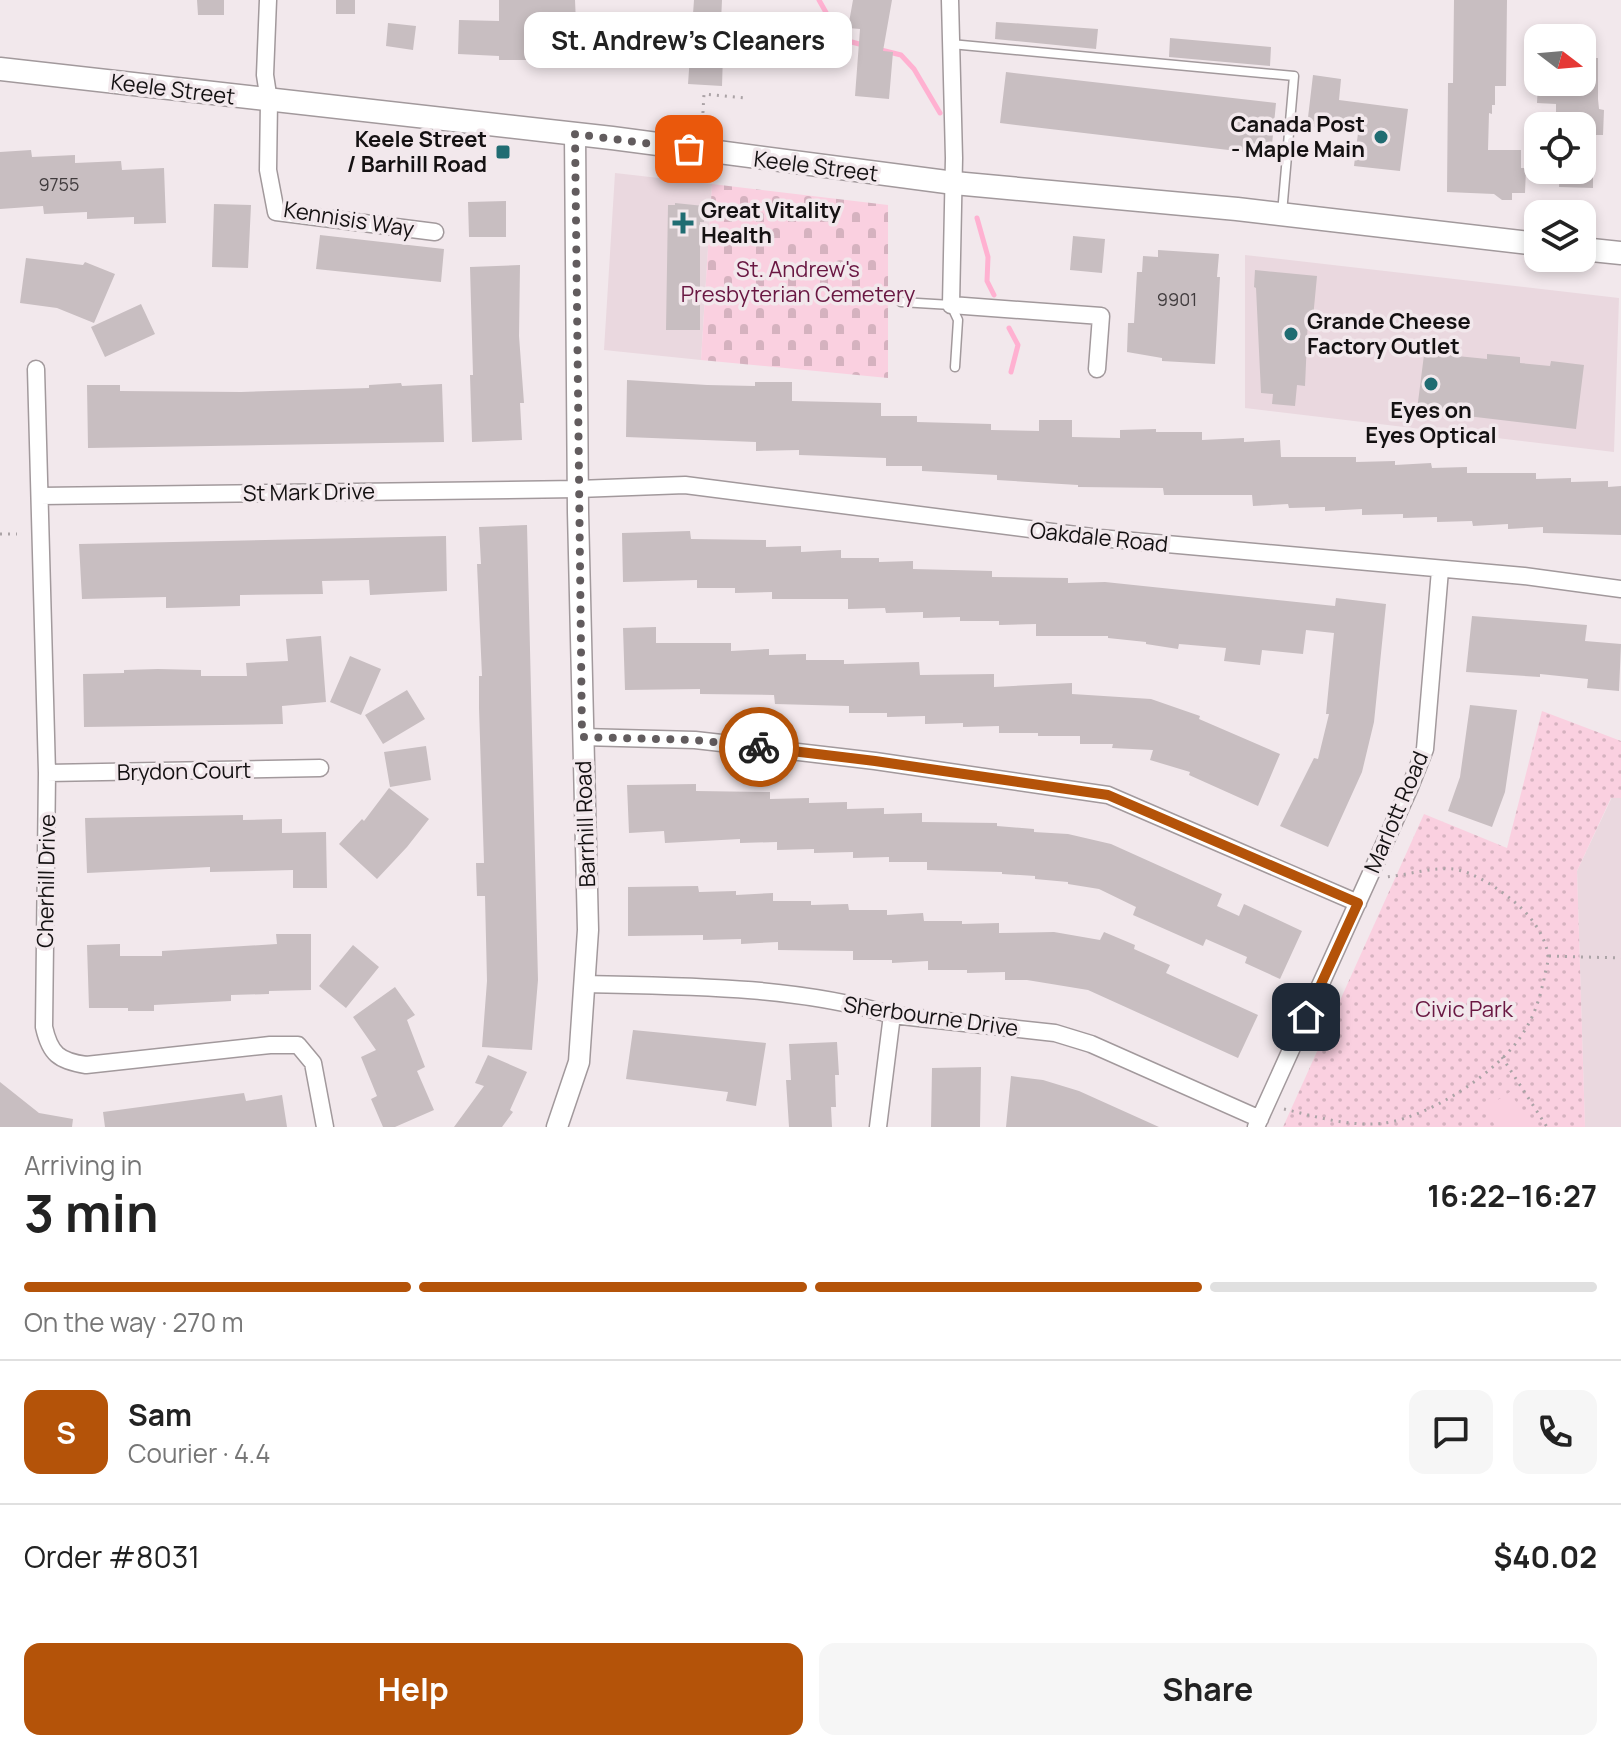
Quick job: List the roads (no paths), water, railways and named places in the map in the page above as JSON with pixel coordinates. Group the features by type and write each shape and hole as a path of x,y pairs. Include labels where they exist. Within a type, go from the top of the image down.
{"main road":[{"name":"Keele Street","path":"0,69 575,134 954,183 1524,242"},
{"path":"1596,250 1621,253"}],"street":[{"path":"268,0 265,75 269,101"},
{"path":"950,0 954,183 951,305 1101,316 1097,369"},
{"name":"Kennisis Way","path":"269,101 268,170 276,212 435,232"},
{"name":"Barrhill Road","path":"557,1127 579,1062 588,930 582,737 575,134"},
{"name":"Cherhill Drive","path":"36,369 47,773 44,1027 47,1042 64,1062 86,1065 270,1045 298,1045 313,1063 325,1127"},
{"name":"Oakdale Road","path":"578,489 685,485 1100,538 1524,576 1621,589"},
{"name":"St Mark Drive","path":"40,496 578,489"},
{"name":"Marlott Road","path":"1258,1123 1425,749 1440,570"},
{"path":"582,737 695,740 875,761 1108,795 1358,903"},
{"name":"Brydon Court","path":"47,773 320,768"},
{"name":"Sherbourne Drive","path":"586,984 792,995 868,1007 892,1015 1055,1033 1091,1044 1258,1123"},
{"path":"878,1127 892,1015"}],"lane":[{"path":"950,44 1294,76 1282,215"},
{"path":"901,302 951,305 958,320 955,367"}],"waterway":[{"path":"819,0 828,16 829,36 863,45"},
{"path":"877,49 901,55 914,69 940,113"},
{"path":"977,218 988,257 987,281 994,295"},
{"path":"1009,328 1018,345 1011,372"}],"place":[{"name":"Canada Post - Maple Main","path":"1381,137"},
{"name":"St. Andrew's Cleaners","path":"689,149"},
{"name":"Keele Street / Barhill Road","path":"503,152"},
{"name":"Great Vitality Health","path":"683,223"},
{"name":"Grande Cheese Factory Outlet","path":"1291,334"},
{"name":"Eyes on Eyes Optical","path":"1431,384"}],"park label":[{"name":"St. Andrew's Presbyterian Cemetery","path":"798,282"},
{"name":"Civic Park","path":"1464,1009"}]}
